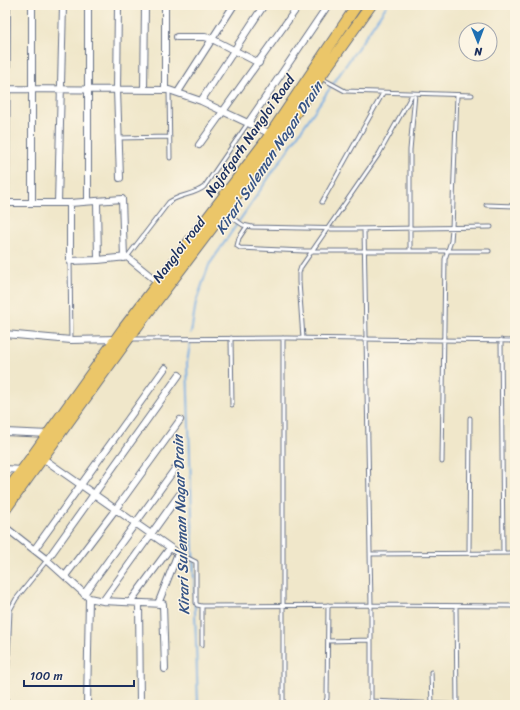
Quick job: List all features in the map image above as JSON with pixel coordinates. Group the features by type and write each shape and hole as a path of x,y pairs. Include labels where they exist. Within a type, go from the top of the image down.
{"main road":[{"name":"Najafgarh Nangloi Road","path":"53,436 117,339 271,134 357,5"},
{"name":"Nangloi road","path":"5,510 53,436 128,339 229,216 320,77 371,5"},
{"path":"5,494 23,470 39,456"}],"street":[{"path":"7,5 6,203 70,203 122,199 126,257"},
{"path":"32,5 32,203"},
{"path":"58,203 63,5"},
{"path":"88,5 88,201"},
{"path":"118,5 117,90 120,178"},
{"path":"144,90 145,5"},
{"path":"165,5 167,90"},
{"path":"178,92 234,5"},
{"path":"201,101 264,5"},
{"path":"199,145 299,5"},
{"path":"248,123 328,5"},
{"path":"177,37 212,39 259,62"},
{"path":"6,89 167,90 178,92 201,101 271,134"},
{"path":"97,202 98,260"},
{"path":"70,203 70,261 126,257 139,265 159,283"},
{"path":"5,334 71,340 117,339"},
{"path":"34,550 165,368"},
{"path":"47,560 179,375"},
{"path":"65,576 180,420"},
{"path":"5,432 53,436"},
{"path":"39,456 135,525 178,553 158,604"},
{"path":"87,705 87,596 180,462"},
{"path":"5,469 23,470"},
{"path":"103,601 179,495"},
{"path":"5,527 47,560 87,596 103,601 163,604 165,668"},
{"path":"130,602 170,548"},
{"path":"139,603 140,705"}],"lane":[{"path":"320,77 345,91 472,95"},
{"path":"167,90 170,158"},
{"path":"322,202 383,92"},
{"path":"410,251 410,150 414,94"},
{"path":"303,338 299,273 379,154 414,94"},
{"path":"442,462 445,259 452,228 457,95"},
{"path":"126,257 170,202 176,197 200,190 204,187 248,123"},
{"path":"119,138 170,137"},
{"path":"486,205 515,206"},
{"path":"229,216 245,226 328,229 491,228"},
{"path":"245,226 237,242 237,246 240,248 314,251 489,250"},
{"path":"364,229 371,605 370,703 465,705"},
{"path":"70,261 71,340"},
{"path":"231,338 232,405"},
{"path":"283,338 283,705"},
{"path":"117,339 303,338 515,341"},
{"path":"501,340 503,553"},
{"path":"469,553 470,418"},
{"path":"178,553 194,560 197,564 196,604 202,606 515,606"},
{"path":"370,554 515,553"},
{"path":"6,705 10,610 16,599 47,560"},
{"path":"325,705 327,698 328,605"},
{"path":"202,606 202,645"},
{"path":"456,606 456,705"},
{"path":"328,641 371,640"},
{"path":"431,672 432,705"}],"waterway":[{"name":"Kirari Suleman Nagar Drain","path":"191,333 196,302 209,265 387,5"},
{"name":"Kirari Suleman Nagar Drain","path":"190,344 187,363 198,705"}]}
